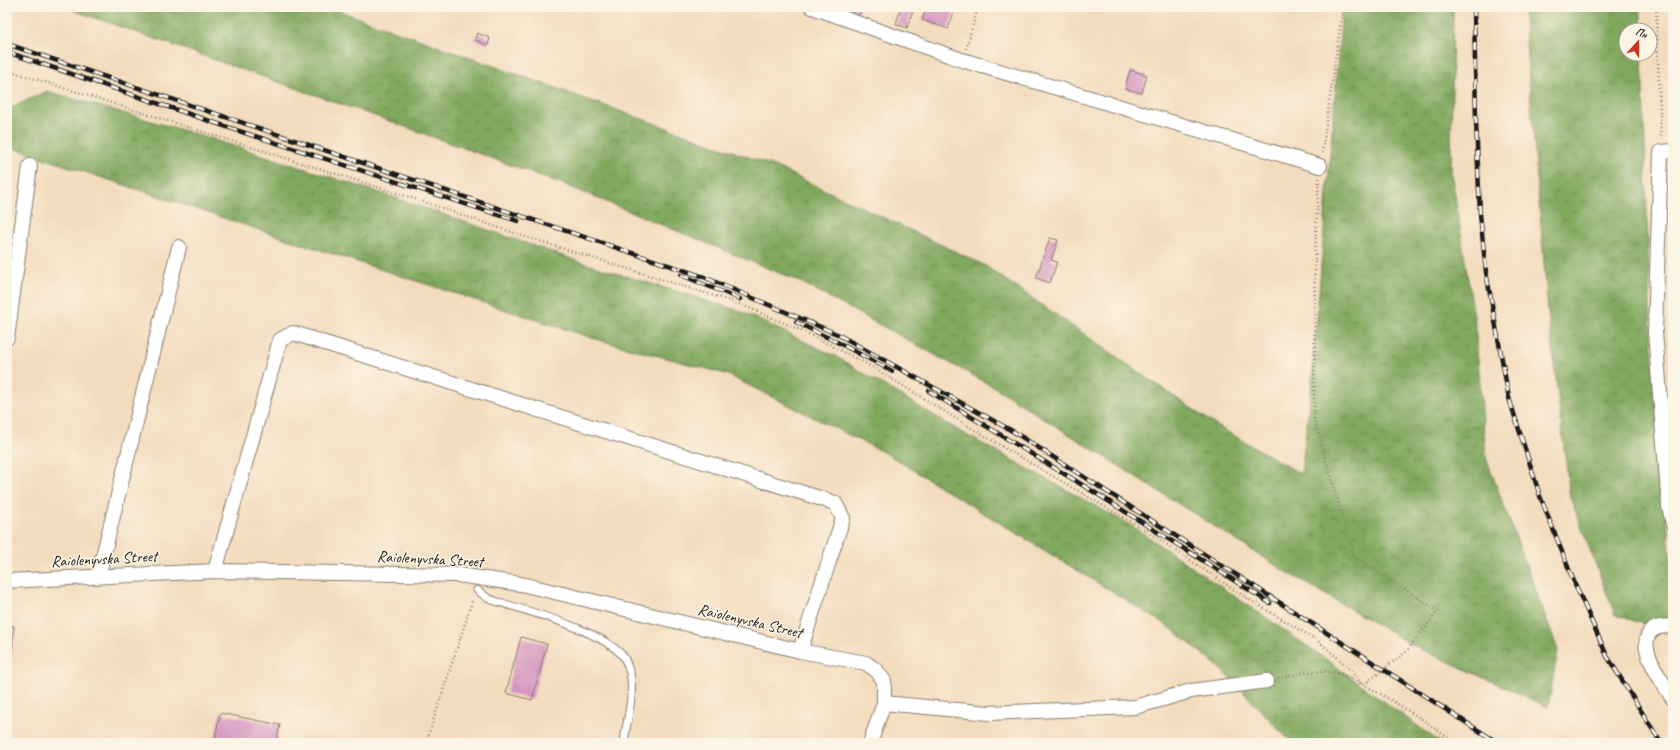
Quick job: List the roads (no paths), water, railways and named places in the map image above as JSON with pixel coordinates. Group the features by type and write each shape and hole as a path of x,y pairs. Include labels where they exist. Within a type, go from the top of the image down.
{"street":[{"path":"812,7 962,60 1320,166"},
{"path":"1667,151 1655,332 1673,524"},
{"path":"7,338 30,166"},
{"path":"98,577 179,247"},
{"path":"215,571 280,340 293,333 835,503 843,518 800,650"},
{"name":"Raiolenyvska Street","path":"7,581 215,571 458,574 479,584 521,584 800,650 866,664 876,671 884,681 884,703"},
{"path":"1673,626 1655,629 1648,636 1646,646 1653,664 1673,699"},
{"path":"870,743 884,703 989,713 1135,707 1191,691 1267,681"}],"lane":[{"path":"479,584 489,599 582,630 606,642 623,657 630,673 631,685 624,743"}],"railway":[{"path":"1474,7 1476,121 1480,214 1486,272 1509,398 1540,496 1572,577 1607,656 1661,743"},
{"path":"7,44 704,277 837,334 1014,432 1498,743"},
{"path":"7,52 236,130 518,221"},
{"path":"681,275 740,299"},
{"path":"796,322 892,371"},
{"path":"929,391 1102,497 1270,603"}]}
